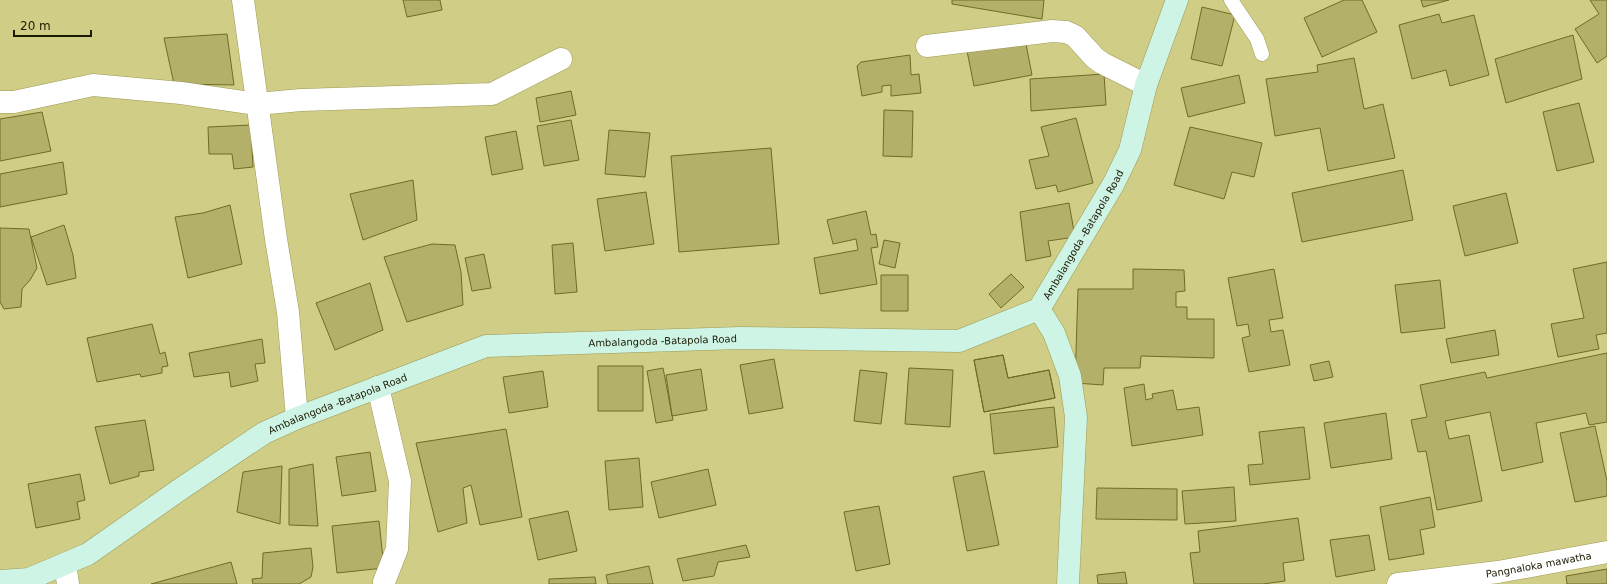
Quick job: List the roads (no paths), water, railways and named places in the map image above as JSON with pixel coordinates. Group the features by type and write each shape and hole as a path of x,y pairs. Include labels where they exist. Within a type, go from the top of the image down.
{"main road":[{"name":"Ambalangoda -Batapola Road","path":"0,581 67,574 88,554 264,433 297,418 486,346 741,338 959,341 1039,309 1114,183 1130,150 1146,85 1177,0"},
{"path":"1039,309 1054,333 1070,376 1076,417 1068,584"}],"street":[{"path":"243,0 276,239 288,312 297,418"},
{"path":"927,46 1052,31 1066,32 1075,36 1102,64 1146,85"},
{"path":"0,102 14,102 93,85 181,93 257,104 301,100 492,94 561,59"},
{"path":"378,387 400,481 397,549 384,582"},
{"name":"Pangnaloka mawatha","path":"1398,584 1498,572 1607,552"}],"lane":[{"path":"1231,0 1257,39 1262,54"}]}
